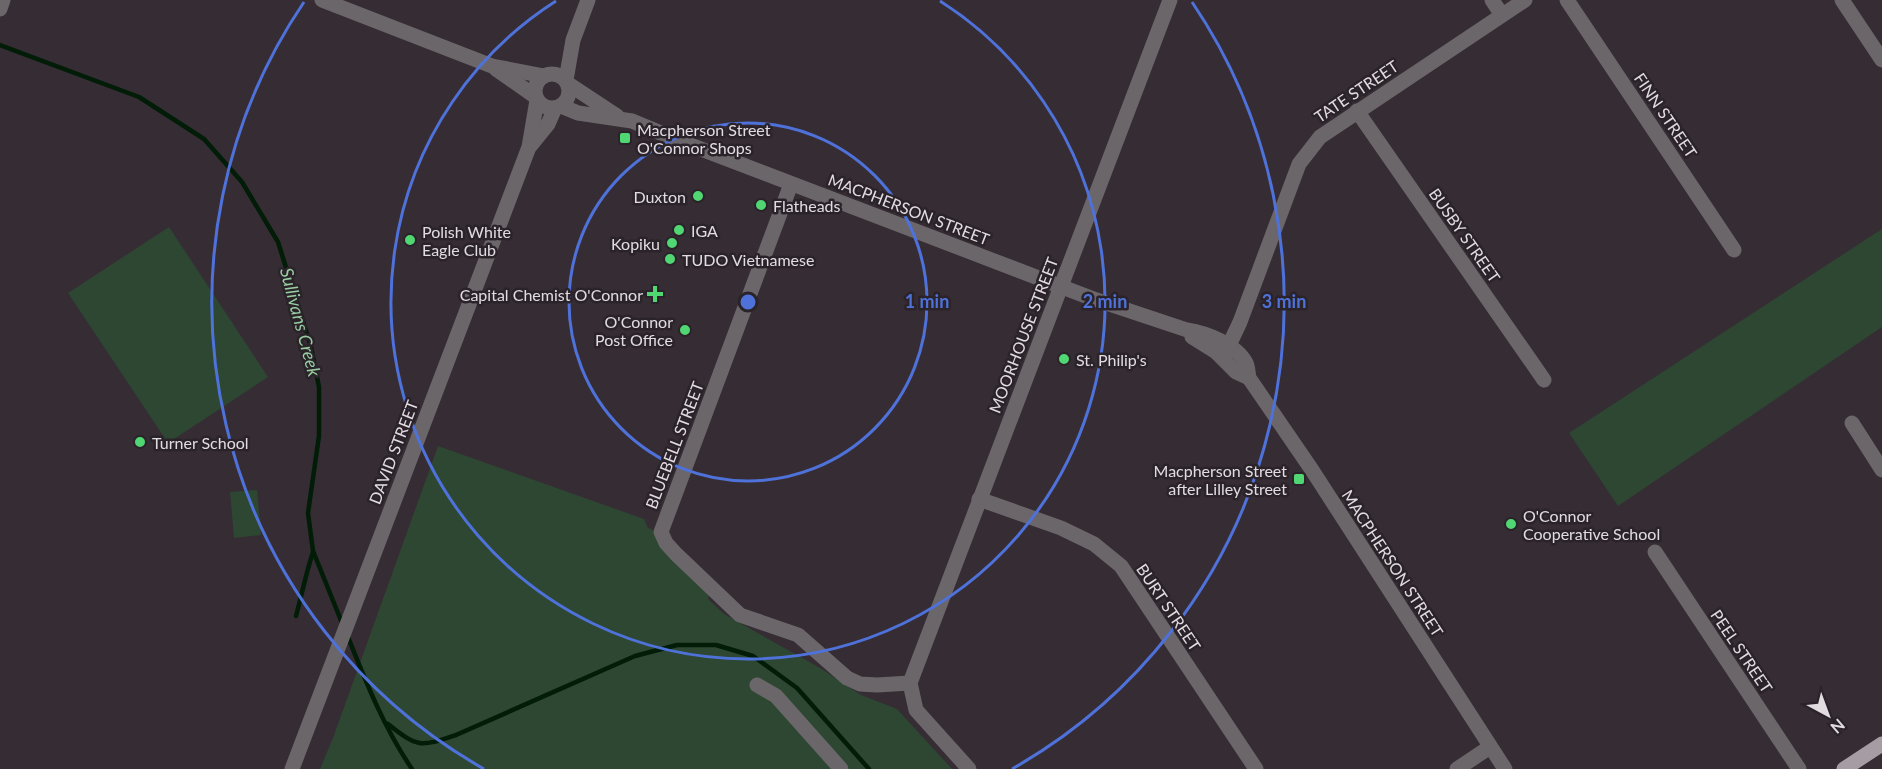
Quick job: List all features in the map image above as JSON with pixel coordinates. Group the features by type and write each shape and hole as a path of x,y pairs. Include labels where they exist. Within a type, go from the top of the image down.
{"main road":[{"path":"1844,769 1882,744"}],"street":[{"path":"0,9 3,0"},
{"path":"322,0 492,66 545,75 559,75 567,81"},
{"path":"492,66 536,98 543,106 558,107 569,95 567,81 573,40 588,0"},
{"name":"MOORHOUSE STREET","path":"910,683 1170,0"},
{"path":"1492,0 1502,15"},
{"name":"TATE STREET","path":"1226,352 1299,164 1320,137 1525,0"},
{"name":"FINN STREET","path":"1567,0 1734,250"},
{"path":"1842,0 1882,60"},
{"path":"536,98 536,85 573,40"},
{"name":"MACPHERSON STREET","path":"567,81 619,117 1061,286 1187,330 1195,340 1226,352 1236,372 1249,378 1312,470 1505,769"},
{"name":"DAVID STREET","path":"292,769 529,147 536,98"},
{"name":"MACPHERSON STREET","path":"558,107 578,113 619,117"},
{"name":"DAVID STREET","path":"529,147 548,124 558,107"},
{"name":"BUSBY STREET","path":"1357,111 1544,380"},
{"name":"BLUEBELL STREET","path":"791,184 661,532 666,543 681,560 740,615 798,635 834,669 861,684 910,683"},
{"path":"1852,423 1882,470"},
{"name":"BURT STREET","path":"979,499 1069,532 1094,544 1121,566 1256,769"},
{"name":"PEEL STREET","path":"1655,552 1799,769"},
{"path":"910,683 916,710 969,769"},
{"path":"757,685 776,696 834,754 841,769"},
{"path":"1457,769 1490,747"}],"green space":[{"path":"169,227 268,377 168,443 68,293"},
{"path":"1882,229 1882,327 1618,506 1569,433"},
{"path":"438,446 644,519 659,542 709,596 708,599 724,614 820,668 861,695 897,709 952,769 320,769"},
{"path":"257,490 261,535 234,538 230,492"}],"waterway":[{"name":"Sullivans Creek","path":"0,45 139,97 204,139 242,182 278,242 311,347 319,387 319,436 308,513 313,551 342,623"},
{"path":"296,616 313,552"},
{"name":"Sullivans Creek","path":"348,637 384,721 412,769"},
{"path":"388,724 413,741 434,742 456,735 635,656 677,645 716,645 753,656 797,688 869,769"}],"place":[{"name":"Macpherson Street O'Connor Shops","path":"625,138"},
{"name":"Duxton","path":"698,196"},
{"name":"Flatheads","path":"761,205"},
{"name":"IGA","path":"679,230"},
{"name":"Polish White Eagle Club","path":"410,240"},
{"name":"Kopiku","path":"672,243"},
{"name":"TUDO Vietnamese","path":"670,259"},
{"name":"Capital Chemist O'Connor","path":"655,294"},
{"name":"O'Connor Post Office","path":"685,330"},
{"name":"St. Philip's","path":"1064,359"},
{"name":"Turner School","path":"140,442"},
{"name":"Macpherson Street after Lilley Street","path":"1299,479"},
{"name":"O'Connor Cooperative School","path":"1511,524"}]}
